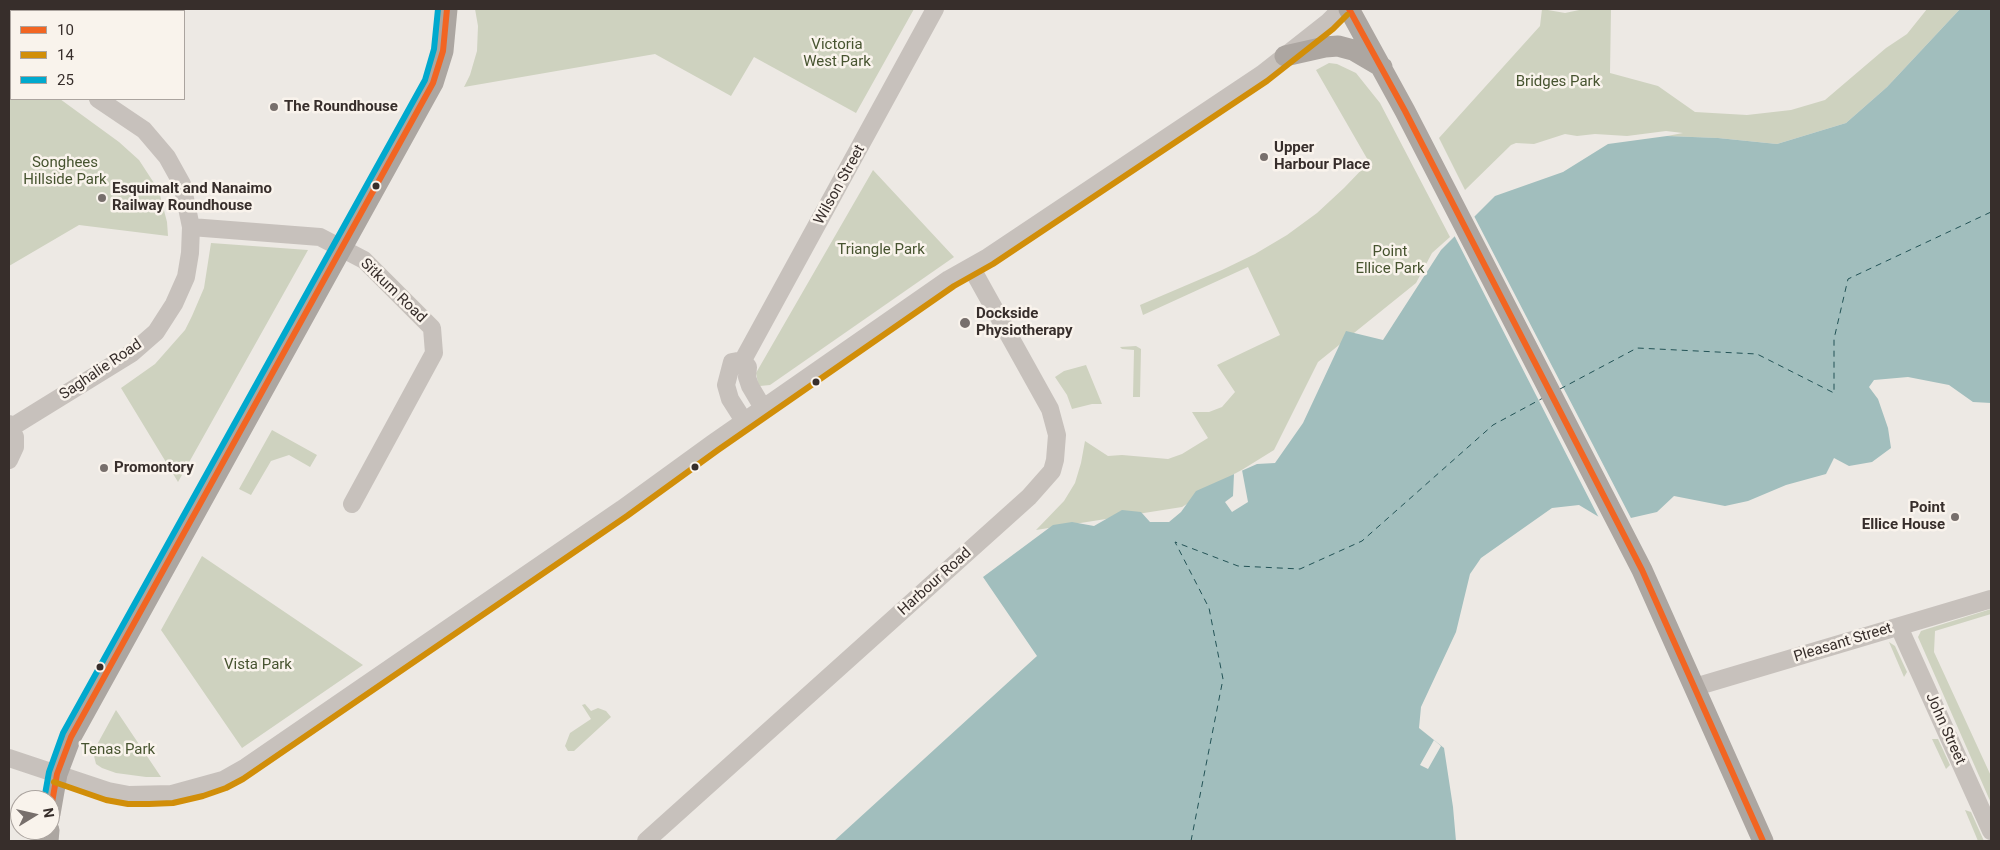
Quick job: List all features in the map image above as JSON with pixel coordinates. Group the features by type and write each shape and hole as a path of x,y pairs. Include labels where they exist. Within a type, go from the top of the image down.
{"main road":[{"path":"55,790 58,774 71,737 433,83 443,51 447,9"},
{"path":"1349,9 1405,111 1642,570 1763,841"},
{"path":"1285,56 1324,47 1338,46 1353,50 1382,67"}],"street":[{"name":"Wilson Street","path":"744,421 730,398 726,385 732,362 743,360 935,9"},
{"path":"9,758 108,791 129,795 172,794 223,780 246,767 622,509 744,421 949,279 988,257 1262,74 1328,22 1341,9"},
{"name":"Saghalie Road","path":"9,460 16,447 16,437 10,425 132,353 156,332 174,304 186,277 190,253 191,227 182,184 167,157 144,130 99,100"},
{"name":"Sitkum Road","path":"191,227 320,237 364,260 432,328 434,352 352,504"},
{"name":"Harbour Road","path":"646,841 1015,510 1052,471 1057,435 1050,409 971,267"},
{"path":"743,360 748,367 747,376 750,386 763,408"},
{"name":"Pleasant Street","path":"1695,687 1991,599"},
{"name":"John Street","path":"1899,627 1991,831"}],"green space":[{"name":"Victoria West Park","path":"475,9 914,9 856,113 754,57 731,96 655,54 464,87 470,75 477,51 478,26"},
{"name":"Bridges Park","path":"1542,9 1565,13 1584,9 1611,9 1610,73 1658,86 1695,112 1747,115 1791,110 1825,100 1886,48 1907,34 1927,9 1960,9 1887,87 1846,123 1777,144 1718,138 1667,136 1683,133 1666,131 1627,136 1595,134 1577,136 1565,134 1534,144 1516,143 1511,145 1465,190 1439,138 1540,26"},
{"name":"Point Ellice Park","path":"1329,63 1337,64 1356,73 1380,103 1450,237 1432,253 1416,283 1318,362 1274,450 1182,507 1036,530 1064,501 1075,483 1085,441 1108,456 1122,455 1168,459 1182,454 1208,438 1192,412 1209,412 1222,407 1235,392 1217,365 1280,335 1248,267 1143,315 1140,305 1222,270 1255,254 1287,235 1317,213 1369,162 1316,70"},
{"name":"Songhees Hillside Park","path":"9,72 10,100 61,100 119,142 139,160 160,195 167,222 168,236 79,225 9,266"},
{"name":"Triangle Park","path":"873,170 954,257 770,385 760,386 756,373"},
{"path":"211,243 308,250 178,482 121,388 155,364 185,330 204,288"},
{"path":"1136,346 1141,349 1140,397 1133,397 1134,350 1122,349 1120,347"},
{"path":"1086,365 1102,404 1092,404 1072,409 1067,395 1055,377 1064,371"},
{"path":"272,430 317,455 310,467 289,455 271,461 251,495 239,489"},
{"name":"Vista Park","path":"202,556 363,665 242,748 161,630"},
{"path":"1991,609 1991,614 1935,631 1934,652 1991,776 1991,803 1918,637 1921,631"},
{"path":"1889,642 1895,646 1907,672 1904,677"},
{"path":"585,704 591,711 598,708 606,711 611,717 574,751 568,751 565,746 570,733 591,719 582,705"},
{"name":"Tenas Park","path":"116,710 161,777 116,773 96,764 93,752"},
{"path":"1932,739 1938,739 1950,765 1946,769"},
{"path":"1965,810 1971,812 1984,841 1978,841"}],"water":[{"path":"1960,9 1991,9 1991,403 1973,402 1949,385 1908,377 1874,380 1869,387 1878,399 1888,428 1891,448 1872,462 1849,466 1834,458 1826,474 1786,485 1748,501 1725,506 1674,496 1657,512 1609,523 1579,505 1552,508 1481,558 1470,574 1456,632 1421,707 1419,728 1444,748 1456,841 834,841 1037,656 983,577 1053,525 1072,522 1094,526 1122,510 1141,512 1150,522 1169,522 1181,512 1196,491 1257,464 1275,463 1303,423 1346,331 1383,340 1441,250 1495,196 1563,172 1608,144 1667,136 1718,138 1777,144 1846,123 1887,87"}],"pier":[{"path":"1473,214 1632,520 1608,525 1600,520 1453,233"},
{"path":"1242,470 1248,502 1232,512 1225,502 1233,496 1234,474"},
{"path":"1434,740 1441,746 1428,769 1420,765"}],"ferry route":[{"path":"1560,389 1637,348 1757,354 1834,393 1834,339 1848,279 1991,212"},
{"path":"1191,841 1223,679 1209,608 1175,542 1238,566 1300,569 1362,541 1493,425 1543,398"}],"transit line":[{"name":"25","path":"46,790 49,772 63,733 425,80 434,49 438,9"},
{"name":"10","path":"54,790 57,774 71,737 433,83 443,51 447,9"},
{"name":"10","path":"1349,9 1405,111 1642,570 1763,841"},
{"name":"14","path":"54,782 106,800 128,804 149,804 173,803 203,796 226,788 243,779 627,516 718,450 954,286 993,264 1267,81 1333,29 1347,15"}],"place":[{"name":"The Roundhouse","path":"274,107"},
{"name":"Upper Harbour Place","path":"1264,157"},
{"name":"Esquimalt and Nanaimo Railway Roundhouse","path":"102,198"},
{"name":"Dockside Physiotherapy","path":"965,323"},
{"name":"Promontory","path":"104,468"},
{"name":"Point Ellice House","path":"1955,517"}]}
